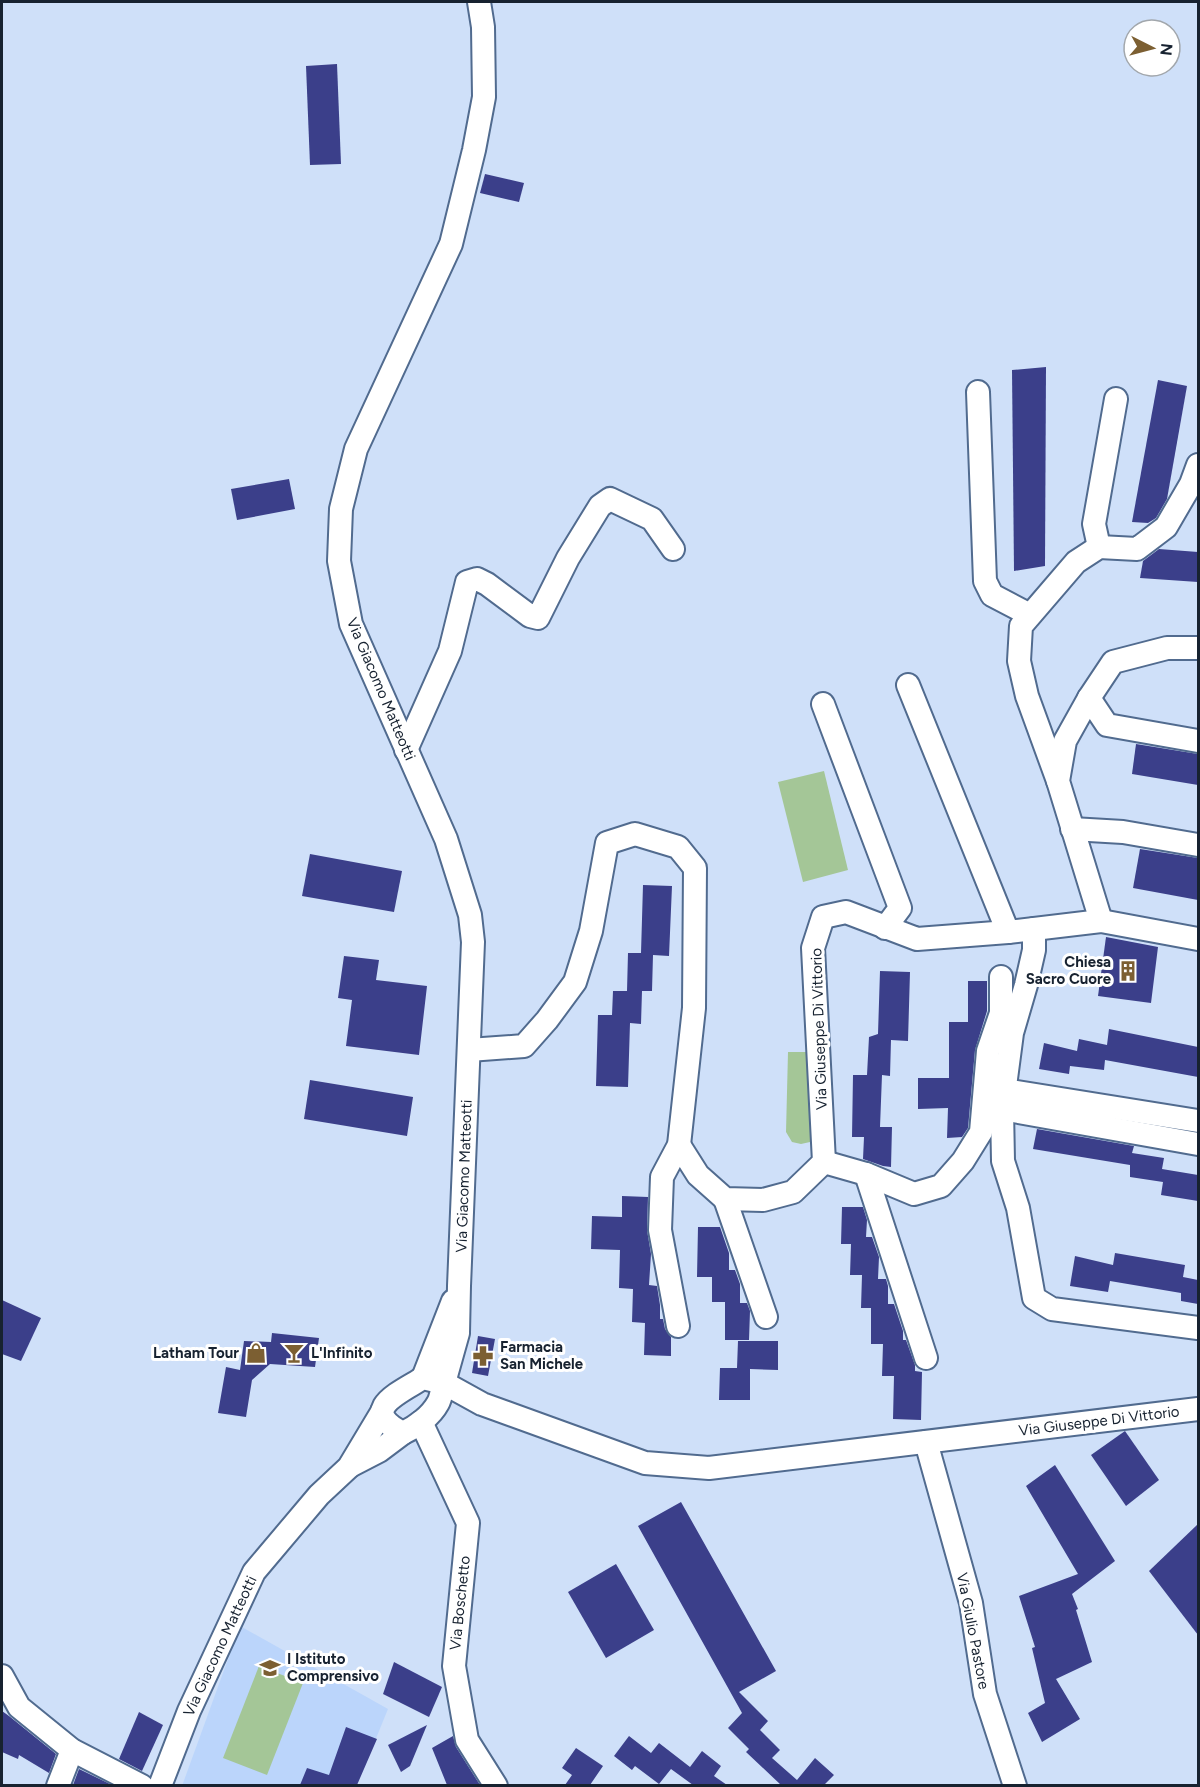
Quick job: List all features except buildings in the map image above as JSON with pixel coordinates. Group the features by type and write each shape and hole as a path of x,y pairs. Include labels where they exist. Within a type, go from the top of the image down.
{"street":[{"name":"Via Giacomo Matteotti","path":"160,1785 189,1711 254,1572 319,1495 349,1467 379,1451 412,1427 435,1388 458,1333 473,942 470,915 446,839 351,624 339,561 341,509 356,449 451,244 474,150 484,97 483,27 478,2"},
{"path":"978,392 985,581 992,596 1030,615"},
{"path":"1099,547 1094,524 1116,399"},
{"path":"1101,921 1058,781 1027,696 1019,662 1021,626 1077,562 1099,547 1137,549 1166,527 1191,484 1198,465"},
{"path":"406,750 450,651 467,582 477,579 487,584 530,616 538,618 573,549 600,506 610,499 652,519 673,549"},
{"path":"1058,781 1065,741 1089,698 1113,662 1167,648 1198,648"},
{"path":"908,685 1008,932"},
{"path":"1089,698 1107,725 1198,741"},
{"path":"823,704 900,908 885,928"},
{"path":"1072,829 1123,832 1198,846"},
{"path":"469,1050 524,1046 547,1020 574,982 591,931 607,843 635,834 678,847 695,868 694,1008 679,1145 662,1177 660,1230 678,1326"},
{"name":"Via Giuseppe Di Vittorio","path":"824,1162 813,948 823,917 846,912 918,939 1008,932 1101,921 1198,939"},
{"path":"1034,929 1034,950 1012,1033 1003,1100 1003,1161 1018,1208 1034,1298 1052,1309 1198,1328"},
{"path":"725,1198 763,1200 793,1192 824,1162 866,1174 914,1194 941,1186 963,1161 981,1132 988,1052 1001,1013 1001,977"},
{"path":"1003,1100 1198,1121"},
{"path":"1003,1100 1198,1144"},
{"path":"679,1145 698,1175 725,1198 766,1317"},
{"path":"866,1174 926,1358"},
{"name":"Via Giacomo Matteotti","path":"349,1467 389,1399 435,1388"},
{"name":"Via Giuseppe Di Vittorio","path":"435,1388 645,1463 709,1468 1198,1409"},
{"path":"382,1412 390,1427 412,1427"},
{"name":"Via Boschetto","path":"412,1427 468,1523 454,1666 467,1740 496,1785"},
{"name":"Via Giulio Pastore","path":"926,1442 971,1603 985,1694 1014,1785"},
{"path":"2,1676 19,1707 72,1750 142,1785"},
{"path":"58,1785 72,1750"}],"shaded area":[{"name":"I Istituto Comprensivo","path":"240,1626 388,1709 357,1785 182,1786"}],"green space":[{"path":"824,771 848,870 803,882 778,782"},
{"path":"788,1052 816,1052 814,1132 810,1142 801,1144 792,1142 786,1132"},
{"path":"259,1666 303,1683 267,1775 223,1758"}],"place":[{"name":"Chiesa Sacro Cuore","path":"1128,971"},
{"name":"Latham Tour","path":"256,1353"},
{"name":"L'Infinito","path":"294,1353"},
{"name":"Farmacia San Michele","path":"483,1356"},
{"name":"I Istituto Comprensivo","path":"270,1668"}]}
